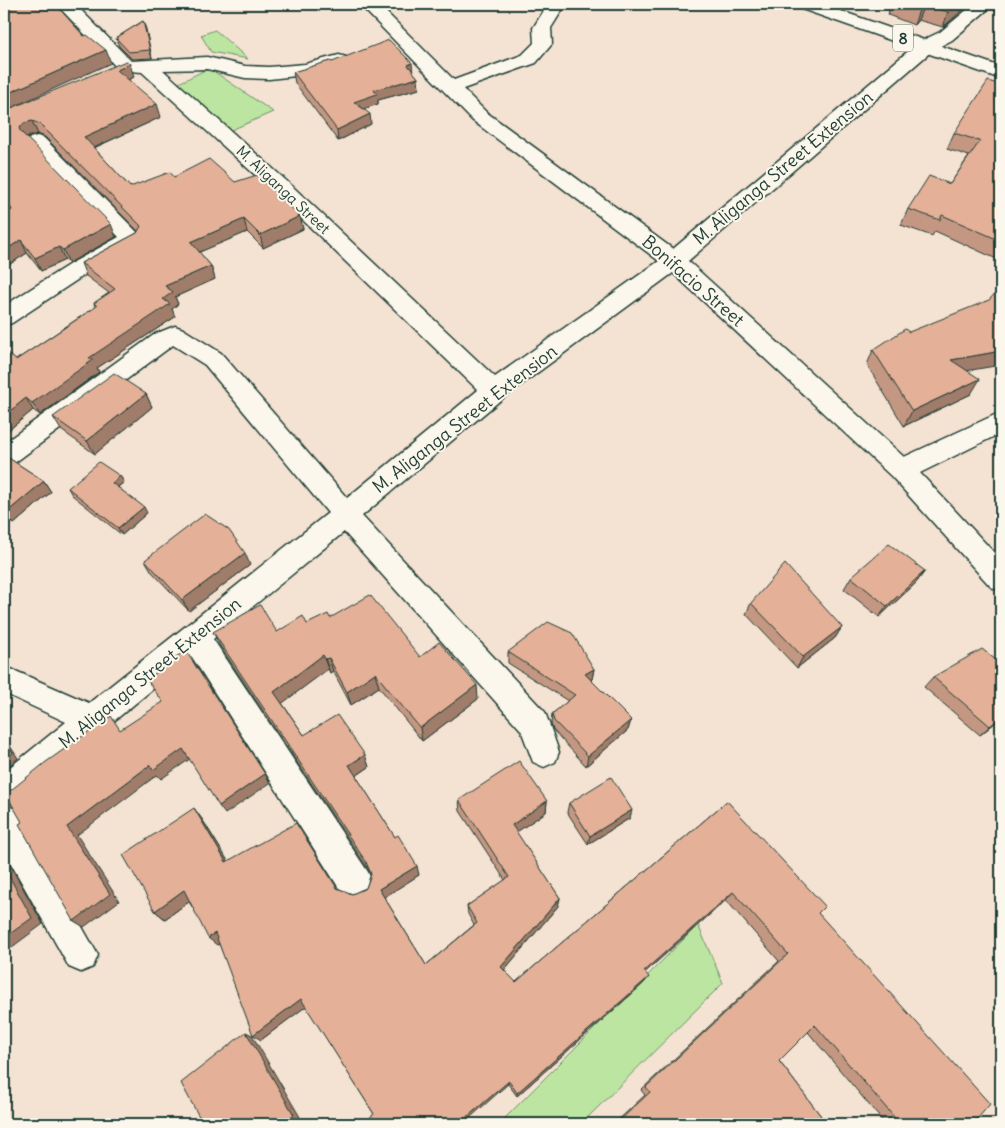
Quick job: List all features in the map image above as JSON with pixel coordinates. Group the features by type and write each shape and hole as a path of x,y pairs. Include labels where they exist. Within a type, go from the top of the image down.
{"main road":[{"name":"M. Aliganga Street","path":"65,4 128,69 284,190 494,391"},
{"name":"Bonifacio Street","path":"368,4 393,42 451,88 479,116 674,261 901,470 1001,579"},
{"path":"451,88 529,59 543,44 542,28 557,4"},
{"name":"8","path":"805,4 1001,73"},
{"name":"M. Aliganga Street Extension","path":"4,791 345,515 494,391 674,261 926,46 946,36 985,4"},
{"path":"128,69 208,64 243,72 274,73 322,66 358,54"},
{"path":"4,317 78,269 133,239 37,142"},
{"path":"4,457 163,340 175,335 213,359 345,515 534,722 544,752"},
{"path":"901,470 1001,422"},
{"path":"195,637 356,884"},
{"path":"4,679 91,719"},
{"path":"4,820 81,954"}],"green space":[{"path":"215,30 248,59 211,52 201,35"},
{"path":"209,68 273,112 229,131 177,84"},
{"path":"698,925 723,983 581,1124 499,1124"}],"building":[{"path":"4,4 55,4 84,36 87,35 106,50 4,95"},
{"path":"902,4 959,4 948,12 924,5 919,10"},
{"path":"143,21 150,50 129,52 116,38"},
{"path":"389,40 412,63 408,65 418,78 374,90 377,94 354,102 370,114 337,130 293,72 332,62"},
{"path":"126,61 130,64 117,70 157,104 84,137 130,187 170,172 174,177 209,159 235,182 257,175 300,216 260,235 244,219 191,242 211,266 165,286 173,292 163,299 170,304 89,358 93,360 32,403 26,398 4,416 4,350 16,360 97,306 94,303 115,289 81,263 137,233 141,226 40,124 32,121 24,123 19,129 111,224 63,250 59,247 35,258 21,240 4,251 4,215 12,210 4,196 4,111"},
{"path":"988,81 1001,85 1001,241 942,215 940,220 908,209 929,176 950,184 980,141 954,133"},
{"path":"1001,287 1001,351 951,360 980,379 912,411 873,350 905,329 909,332 989,300"},
{"path":"114,373 146,394 87,441 53,417"},
{"path":"4,455 44,481 6,513 4,512"},
{"path":"99,462 120,476 112,483 144,507 118,528 68,488"},
{"path":"205,514 229,530 245,553 182,600 145,560"},
{"path":"889,544 925,571 887,606 851,577"},
{"path":"785,564 842,627 803,657 751,603"},
{"path":"370,595 420,657 439,642 477,685 420,728 375,673 347,692 329,658 325,659 323,655 274,692 304,735 337,715 365,755 349,765 395,837 398,835 417,866 379,889 426,965 477,923 467,906 509,877 459,800 519,761 547,801 512,825 560,898 501,967 516,982 727,801 825,906 818,913 990,1104 973,1124 900,1124 815,1025 779,1061 827,1124 616,1124 650,1092 646,1087 788,954 733,892 644,971 649,977 517,1093 509,1081 459,1124 362,1124 374,1114 301,999 253,1035 215,933 208,938 184,890 155,911 123,855 194,808 226,862 296,823 337,888 352,894 366,888 371,874 366,862 213,632 260,605 277,632 303,616 307,624 328,614 330,618"},
{"path":"548,622 572,633 594,669 585,674 631,720 588,756 554,721 552,714 575,695 508,652"},
{"path":"982,649 1001,664 1001,717 990,726 933,677"},
{"path":"186,651 265,774 219,806 183,749 153,770 150,765 67,827 110,894 74,921 19,824 22,822 6,794 46,762 111,716 120,730 163,702 147,680 172,659"},
{"path":"4,740 13,753 4,761"},
{"path":"611,777 632,810 590,836 569,803"},
{"path":"4,867 32,918 4,938"},
{"path":"246,1032 294,1115 284,1124 203,1124 181,1083"}]}
